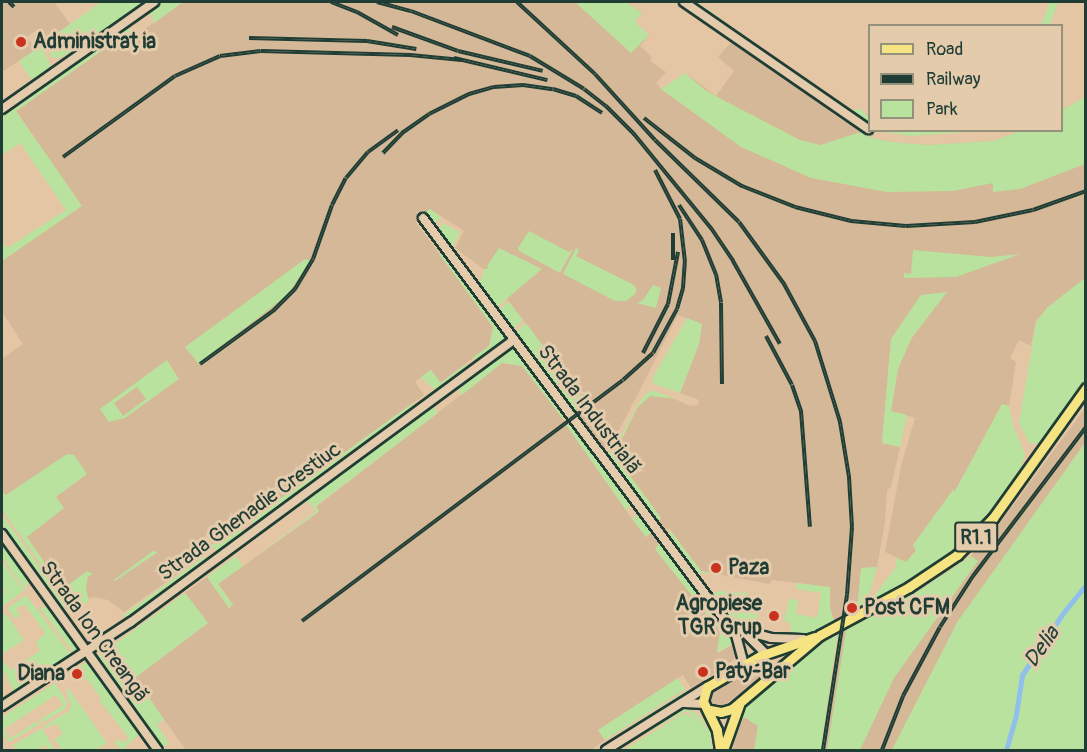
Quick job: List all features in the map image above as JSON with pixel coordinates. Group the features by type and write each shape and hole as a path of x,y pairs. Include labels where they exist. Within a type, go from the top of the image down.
{"main road":[{"name":"R1.1","path":"820,635 909,587 968,545 993,518 1086,388"},
{"path":"722,750 717,730 703,696 707,687 744,664 820,635"},
{"path":"707,707 729,711 820,635"},
{"path":"766,654 774,664 771,675"},
{"path":"722,750 741,700"}],"street":[{"path":"2,109 154,2"},
{"path":"684,2 868,129"},
{"name":"Strada Industrială","path":"423,218 726,622 740,644 744,664"},
{"name":"Strada Ghenadie Crestiuc","path":"2,706 131,621 514,340"},
{"name":"Strada Ion Creangă","path":"2,534 158,750"},
{"name":"Strada Industrială","path":"726,622 742,630 780,639 820,635"},
{"name":"Strada Industrială","path":"742,630 766,654"},
{"path":"606,750 684,704 707,687"},
{"path":"684,704 707,707"}],"shaded area":[{"path":"2,2 54,2 70,24 45,42 37,30 27,37 31,43 36,40 41,46 2,72"},
{"path":"183,2 626,2 642,13 635,22 649,35 640,46 652,57 650,61 666,72 656,83 661,89 685,73 716,96 734,71 718,57 733,40 763,61 767,68 777,70 832,108 830,112 872,138 927,145 993,141 1017,132 1063,132 1063,109 1085,97 1085,278 1047,308 1036,321 1031,346 1019,340 1010,358 1016,362 1009,406 1002,405 955,491 953,490 913,545 916,550 906,562 885,552 901,466 915,418 891,411 894,387 898,369 911,339 946,292 921,296 891,339 882,443 900,447 891,487 887,490 885,522 877,567 861,568 857,624 923,588 971,556 1000,523 1086,407 1085,443 958,621 892,750 821,750 839,634 830,608 830,587 773,580 769,584 701,571 669,528 664,533 657,524 661,518 614,455 637,408 650,396 668,396 690,406 698,405 699,400 680,393 699,344 702,324 678,315 616,435 602,449 574,411 585,402 485,270 455,248 464,231 430,209 415,221 494,327 489,346 440,383 430,370 415,382 424,395 277,501 275,499 275,503 213,544 208,548 209,551 124,612 108,600 93,597 69,604 2,510 2,359 23,344 2,312 2,261 81,205 16,111 110,45 113,47 135,31 138,34"},
{"path":"502,363 523,366 563,419 632,519 646,537 651,533 659,543 656,549 720,631 718,653 734,644 737,654 730,664 691,688 683,675 598,730 605,740 591,750 186,750 134,678 208,623 185,593 207,577 229,608 233,604 218,584 319,512 316,507"},
{"path":"749,669 754,676 764,676 721,707 712,705 709,694"},
{"path":"744,717 758,726 754,750 732,750 734,736"}],"green space":[{"path":"101,2 149,2 73,54 71,52 59,58 52,58 45,42"},
{"path":"162,2 183,2 154,23 150,11"},
{"path":"575,2 626,2 642,13 635,22 649,35 631,53"},
{"path":"689,2 697,2 851,112 860,108 868,117 868,126"},
{"path":"1050,2 1058,2 1050,24 1041,24"},
{"path":"128,28 135,31 112,48 110,45 16,111 82,206 2,261 2,241 7,248 66,210 20,143 2,155 2,117"},
{"path":"41,46 51,66 35,79 30,78 19,61"},
{"path":"685,73 705,90 725,101 800,140 820,145 861,132 872,138 892,142 927,145 993,141 1017,132 1063,132 1063,109 1085,97 1085,164 1020,189 993,192 993,183 953,191 887,192 811,178 741,147 661,89"},
{"path":"885,132 969,132 911,136"},
{"path":"430,209 441,217 435,225 423,214"},
{"path":"442,223 460,232 450,251 439,234"},
{"path":"529,231 569,252 573,249 560,273 519,251 518,248"},
{"path":"499,248 542,269 496,308 480,282 485,268 489,270 487,266"},
{"path":"576,248 579,250 576,256 634,285 637,290 635,294 626,301 615,301 563,274"},
{"path":"913,250 991,257 1020,254 956,277 904,278 904,273 911,274"},
{"path":"444,252 506,335 505,343 479,361 472,358 489,346 493,327 439,254"},
{"path":"305,259 311,261 287,295 199,364 185,347"},
{"path":"1085,278 1085,379 1042,441 1037,444 1029,443 1019,423 1036,322 1047,308"},
{"path":"653,285 661,288 656,308 637,303 643,300"},
{"path":"947,292 911,339 898,369 891,411 907,415 900,447 882,443 891,339 921,295"},
{"path":"509,302 523,320 513,329 498,310"},
{"path":"687,318 702,324 699,344 680,393 654,384 652,379"},
{"path":"526,323 567,378 556,385 515,333"},
{"path":"511,348 519,352 568,417 563,419 522,366 502,363 462,395 458,390"},
{"path":"167,360 179,379 125,418 109,422 100,409","holes":["137,387 146,399 123,416 114,403"]},
{"path":"466,364 468,367 465,372 440,391 435,390 421,377 431,370 441,383"},
{"path":"570,382 585,402 574,411 559,391"},
{"path":"652,390 675,399 650,396 637,408 619,445 618,442 637,406"},
{"path":"413,403 417,408 254,526 252,520 274,503 273,500 277,501"},
{"path":"1002,404 1009,406 1013,425 1025,454 1021,468 983,522 952,553 878,598 874,596 896,567 896,558 906,562 916,551 913,545 953,490 955,491"},
{"path":"433,405 438,413 316,506 319,511 254,558 316,511 308,501 300,506 298,504"},
{"path":"572,422 631,505 626,510 566,425"},
{"path":"1085,443 1085,750 892,750 958,621"},
{"path":"614,449 617,450 615,455 661,518 657,524 606,455"},
{"path":"67,454 74,455 87,474 56,497 64,508 27,537 63,589 87,571 93,574 88,576 86,588 89,602 72,608 2,510 2,491 6,495"},
{"path":"2,515 70,609 61,608 51,588 47,588 2,526"},
{"path":"638,515 651,533 646,537 632,519"},
{"path":"239,526 243,535 218,553 211,546"},
{"path":"671,531 701,571 721,575 692,572 667,538"},
{"path":"659,543 700,597 697,602 655,549"},
{"path":"2,544 28,581 25,590 2,557"},
{"path":"153,551 158,552 114,580"},
{"path":"205,556 207,561 129,618 122,616"},
{"path":"236,556 243,566 218,584 233,605 229,608 207,577"},
{"path":"971,556 978,561 894,678 860,750 827,750 847,625 857,620 857,624 873,616 923,588"},
{"path":"2,561 24,591 2,607 2,594 5,592 2,587"},
{"path":"877,567 867,602 857,610 861,568"},
{"path":"797,583 830,587 830,608 834,622 808,634 798,636 791,632 790,622 784,621 789,599 798,600 796,614 817,618 821,593 796,589"},
{"path":"717,591 748,593 745,611 758,614 756,628 744,627 723,613 711,598"},
{"path":"185,593 208,623 135,678 139,684 135,686 109,648"},
{"path":"26,595 73,657 39,680 34,680 14,691 2,668 2,660 11,670 40,651 36,642 45,633 25,605 16,608 20,615 15,619 8,608"},
{"path":"703,603 737,648 732,644 717,653 720,631 700,606"},
{"path":"39,607 49,608 77,649 75,655"},
{"path":"2,614 7,615 24,640 2,654"},
{"path":"838,631 821,750 754,750 758,726 744,717 741,721 737,718 746,703 754,694"},
{"path":"106,651 133,688 124,694 97,657"},
{"path":"761,660 767,663 769,671 764,676 754,676 750,666"},
{"path":"88,663 140,734 122,750 114,743 120,739 123,743 129,738 99,700 101,698 87,679 84,680 80,675 85,672 80,666"},
{"path":"678,678 685,689 605,740 598,730"},
{"path":"55,683 67,702 65,709 42,723 40,720 63,705 56,695 4,729 10,739 37,721 39,724 10,742 7,740 2,731 2,717"},
{"path":"68,688 107,743 95,750 62,750 55,739 63,734 56,723 46,729 44,726 69,711 71,705 66,691"},
{"path":"143,689 164,719 157,725 169,743 163,747 128,700"},
{"path":"686,691 689,695 617,740 612,738"},
{"path":"686,709 694,712 714,729 717,750 714,750 714,734 709,727 686,711 616,750 680,711"},
{"path":"683,714 694,717 710,730 712,750 624,750"},
{"path":"42,728 55,750 49,750 46,745 37,750 16,750 13,745"}],"waterway":[{"name":"Delia","path":"1006,750 1016,714 1022,675 1063,613 1086,585"}],"railway":[{"path":"9,2 14,7"},
{"path":"331,2 357,12 398,35"},
{"path":"377,2 411,11 530,56 584,89 606,106 634,134 711,228 733,261 780,344"},
{"path":"517,2 595,74 655,140 739,222 784,284 815,341 840,422 849,477 852,527 847,595 823,750"},
{"path":"392,27 458,51 543,71"},
{"path":"249,38 367,41 416,49"},
{"path":"63,157 175,76 220,56 261,51 410,55 462,60"},
{"path":"454,58 547,80"},
{"path":"383,153 402,133 429,114 469,94 494,87 523,85 553,89 576,96 602,113"},
{"path":"644,118 695,158 742,186 795,207 851,221 906,226 975,222 1033,210 1086,191"},
{"path":"200,364 274,310 295,289 313,259 332,205 346,178 368,152 398,130"},
{"path":"302,621 623,380 653,353 677,309 683,288 685,262 680,219 655,170"},
{"path":"679,205 702,240 716,274 721,303 722,384"},
{"path":"673,233 673,260"},
{"path":"643,353 668,304 678,252"},
{"path":"766,336 792,385 801,411 810,527"},
{"path":"882,750 903,696 940,627 973,576 1086,427"}],"place":[{"name":"Administrația","path":"21,42"},
{"name":"Paza","path":"716,568"},
{"name":"Post CFM","path":"852,608"},
{"name":"Agropiese TGR Grup","path":"774,616"},
{"name":"Paty-Bar","path":"703,672"},
{"name":"Diana","path":"77,674"}]}
